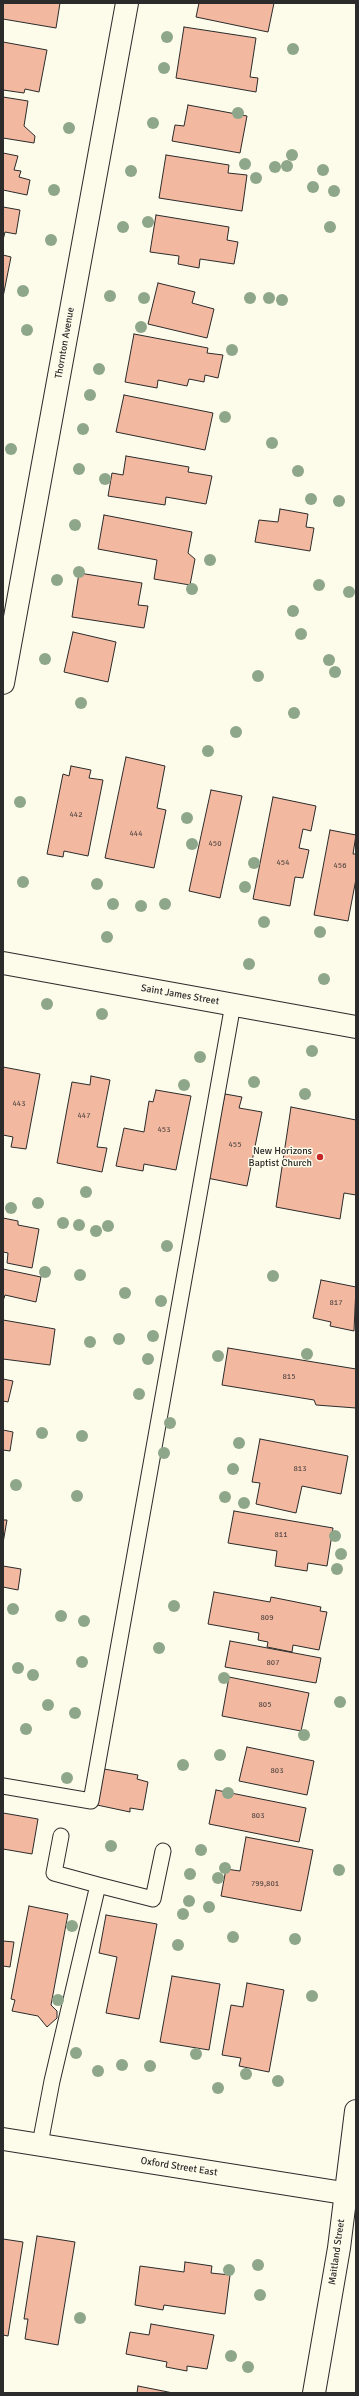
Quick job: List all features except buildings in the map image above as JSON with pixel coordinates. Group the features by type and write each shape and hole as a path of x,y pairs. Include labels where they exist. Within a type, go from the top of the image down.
{"street":[{"name":"Thornton Avenue","path":"3,683 127,3"},
{"name":"Saint James Street","path":"3,963 356,1027"},
{"name":"Maitland Street","path":"314,2393 339,2248 351,2194 356,2111"},
{"name":"Oxford Street East","path":"3,2138 351,2194"}],"lane":[{"path":"3,1786 91,1801 233,1004"},
{"path":"61,1836 54,1873 153,1899 163,1851"},
{"path":"40,2144 52,2081 98,1885"}],"place":[{"name":"New Horizons Baptist Church","path":"320,1157"}]}
